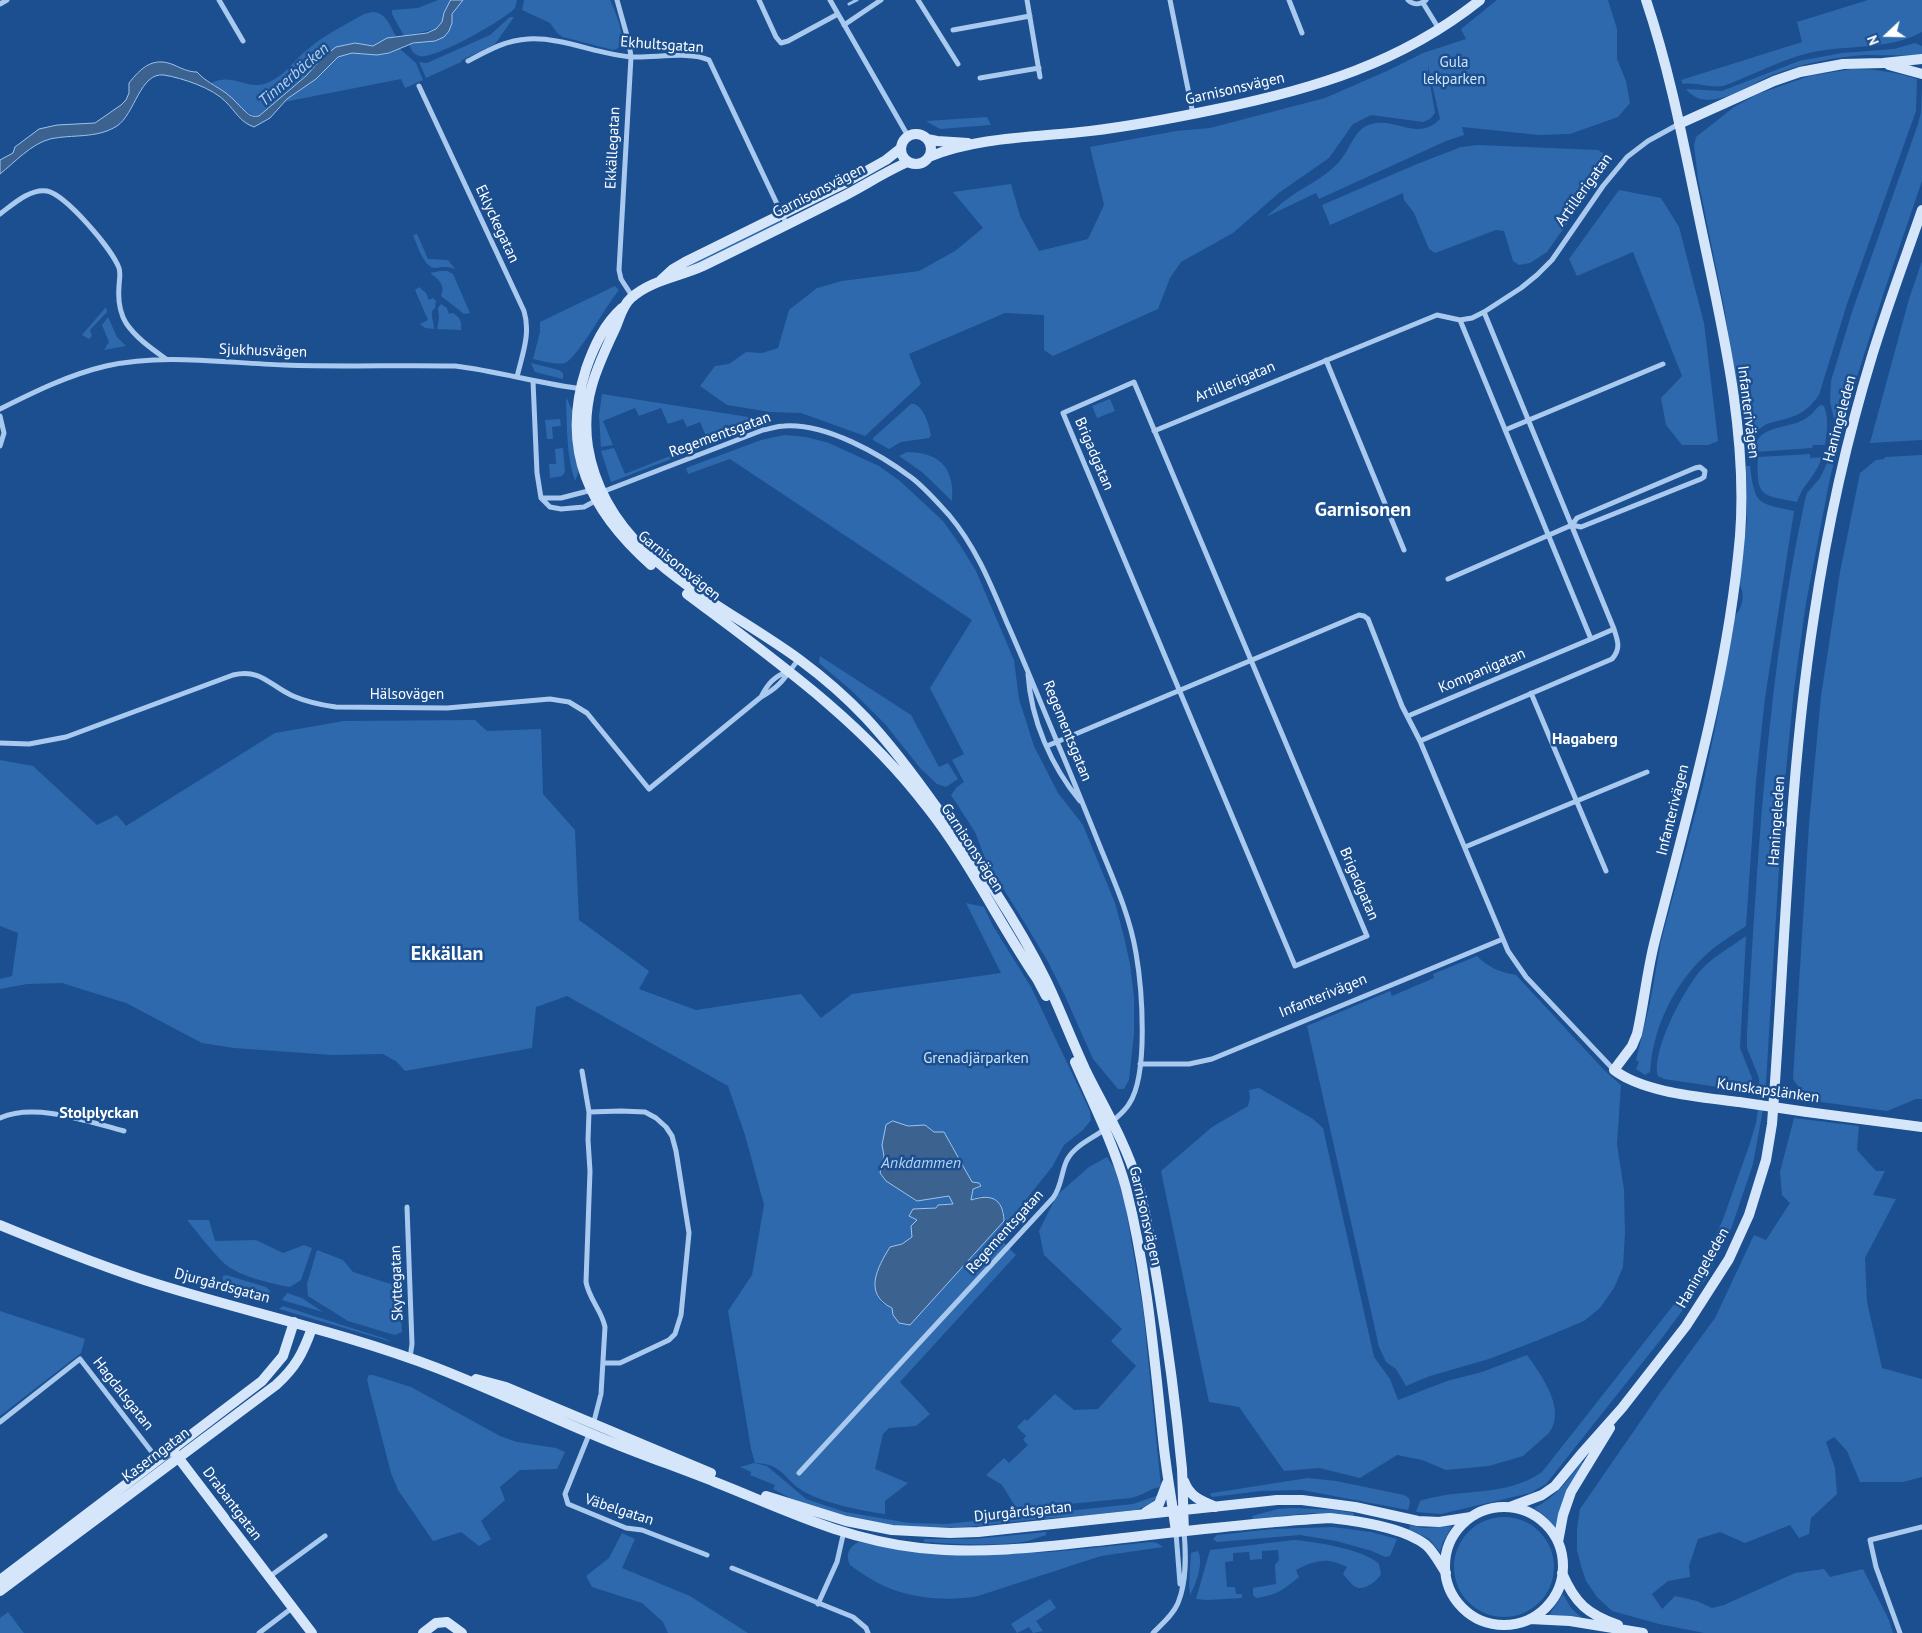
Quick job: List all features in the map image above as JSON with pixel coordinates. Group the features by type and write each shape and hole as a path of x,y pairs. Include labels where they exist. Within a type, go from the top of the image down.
{"street":[{"path":"0,4 7,0"},
{"path":"218,0 242,41"},
{"name":"Ekkällegatan","path":"617,0 631,57 619,270 632,296"},
{"path":"759,0 776,37 781,43 838,14"},
{"path":"830,0 908,136"},
{"path":"844,25 881,0"},
{"path":"918,0 958,64"},
{"path":"1027,0 1040,78"},
{"path":"1170,0 1193,114"},
{"path":"1289,0 1302,33"},
{"path":"1408,0 1415,4 1424,1 1439,29"},
{"name":"Garnisonsvägen","path":"929,157 976,144 1099,130 1193,114 1268,98 1334,80 1383,60 1439,29 1480,0"},
{"name":"Infanterivägen","path":"1614,1070 1632,1046 1637,1034 1654,943 1702,759 1729,622 1740,537 1740,457 1723,338 1679,124 1658,34 1646,0"},
{"path":"953,30 1030,16"},
{"name":"Ekhultsgatan","path":"468,61 507,43 527,39 546,39 631,57 696,57 709,60 787,225"},
{"name":"Artillerigatan","path":"1154,431 1437,315 1460,320 1484,312 1537,275 1552,260 1603,186 1627,157 1648,141 1679,124 1774,81 1800,72 1843,64 1883,63 1922,59"},
{"name":"Artillerigatan","path":"1883,63 1922,74"},
{"path":"980,78 1039,68"},
{"name":"Eklyckegatan","path":"419,86 524,311 527,334 517,377"},
{"path":"918,134 927,138 932,145 929,157 920,164 908,162 902,157 900,149 903,141 908,136 918,134"},
{"name":"Garnisonsvägen","path":"927,138 937,141 976,144"},
{"name":"Garnisonsvägen","path":"900,149 886,160 845,183 685,262 673,269 661,280 632,296 623,308 616,327 577,405 577,437 581,460 596,501 624,540 650,564 826,702 884,757 915,792 941,826 1037,979 1113,1150 1126,1187 1146,1289 1167,1480 1178,1511"},
{"name":"Garnisonsvägen","path":"661,280 676,278 691,272 908,162"},
{"path":"0,214 28,195 38,192 47,191 64,201 87,223 114,257 120,273 119,301 126,323 148,345 166,359"},
{"name":"Haningeleden","path":"1510,1507 1542,1495 1555,1486 1622,1408 1686,1326 1718,1278 1749,1215 1766,1160 1772,1124 1800,724 1814,616 1833,511 1852,428 1872,358 1922,210"},
{"path":"1420,740 1612,659 1617,653 1619,646 1614,628 1484,312"},
{"path":"1460,320 1590,639"},
{"name":"Sjukhusvägen","path":"0,409 50,385 88,371 139,360 166,359 285,365 455,366 482,369 533,381 585,389"},
{"path":"1326,360 1404,550"},
{"path":"1504,430 1663,364"},
{"path":"533,381 537,473 542,498 550,507 576,509 596,501 602,492 591,490 561,498 542,498"},
{"name":"Brigadgatan","path":"1134,382 1251,660 1367,936 1295,966 1063,413 1134,382"},
{"name":"Garnisonsvägen","path":"585,389 587,436 592,465 602,492 620,521 667,572 799,659 852,703 878,732 931,799 975,860 1010,914 1045,978 1085,1068 1133,1168 1147,1225 1168,1352 1182,1475 1178,1511 1180,1531"},
{"path":"0,416 4,433 0,446"},
{"name":"Regementsgatan","path":"602,492 774,428 800,426 849,442 913,479 932,497 959,528 986,572 1124,906 1136,952 1142,1020 1140,1064 1137,1084 1129,1104 1104,1129 1072,1152 1065,1165 1059,1190 1053,1198 799,1473"},
{"path":"1448,578 1572,525 1577,518 1695,468 1700,467 1705,471 1701,479 1582,528 1572,525"},
{"path":"1602,507 1606,518"},
{"path":"1047,746 1359,615 1364,616 1368,619 1402,706 1420,740 1513,960 1526,977 1614,1070"},
{"name":"Kompanigatan","path":"1408,716 1614,628"},
{"name":"Hälsovägen","path":"0,742 29,744 66,737 232,675 251,673 260,676 292,696 336,707 447,708 550,699 569,702 587,712 649,789 760,697 774,690 782,683 788,671 799,659"},
{"name":"Regementsgatan","path":"1027,670 1033,706 1047,746 1063,778 1082,803"},
{"name":"Hälsovägen","path":"760,697 768,684 776,676 788,671"},
{"path":"1531,693 1606,871"},
{"path":"1464,847 1646,772"},
{"name":"Infanterivägen","path":"1140,1064 1189,1064 1207,1060 1503,939"},
{"name":"Kunskapslänken","path":"1614,1070 1626,1078 1672,1092 1922,1127"},
{"path":"582,1071 589,1112 590,1186 586,1282 588,1292 603,1317 605,1341 600,1404 592,1428"},
{"path":"589,1112 644,1112 656,1118 666,1127 672,1136 676,1151 689,1233 681,1315 675,1334 668,1340 620,1362 604,1363"},
{"path":"0,1118 20,1113 41,1113 77,1118 124,1131"},
{"name":"Skyttegatan","path":"407,1207 412,1344 410,1358"},
{"name":"Djurgårdsgatan","path":"0,1225 119,1271 294,1322 410,1358 438,1369 506,1387 592,1428 713,1481 802,1519 844,1533 894,1544 955,1550 1019,1549 1180,1531 1330,1518 1354,1521 1413,1537 1427,1546 1446,1573"},
{"name":"Kaserngatan","path":"0,1591 175,1453 267,1375 283,1356 294,1322"},
{"name":"Kaserngatan","path":"175,1453 276,1385 286,1376 304,1350 312,1328"},
{"name":"Hagdalsgatan","path":"0,1422 80,1359 161,1464"},
{"name":"Haningeleden","path":"1558,1542 1563,1515 1571,1492 1622,1408"},
{"name":"Djurgårdsgatan","path":"592,1428 773,1499 846,1520 892,1530 950,1533 978,1532 1277,1500 1302,1500 1355,1507 1418,1521 1439,1522 1471,1517"},
{"name":"Väbelgatan","path":"592,1428 565,1494 568,1504 626,1528 642,1530 707,1555"},
{"name":"Drabantgatan","path":"175,1453 312,1633"},
{"name":"Kaserngatan","path":"0,1580 161,1464"},
{"path":"1182,1475 1190,1494 1217,1507"},
{"path":"1140,1515 1160,1504 1167,1480"},
{"path":"1510,1507 1525,1511 1539,1518 1550,1529 1558,1542 1562,1557 1562,1573 1559,1587 1552,1600 1542,1611 1515,1624 1499,1624 1469,1614 1458,1602 1450,1589 1446,1573 1448,1548 1453,1536 1471,1517 1490,1509 1510,1507"},
{"path":"818,1604 836,1562 846,1520"},
{"path":"1900,1633 1876,1567 1870,1540 1922,1527"},
{"path":"1180,1531 1181,1592"},
{"path":"1153,1633 1173,1612 1181,1592 1186,1548 1180,1531"},
{"path":"269,1578 325,1536"},
{"path":"732,1568 853,1617 866,1628 868,1633"},
{"path":"1562,1573 1570,1590 1586,1610 1610,1622 1640,1632"},
{"path":"259,1633 292,1608"},
{"path":"1530,1618 1570,1621 1640,1632"},
{"path":"423,1633 436,1623 447,1622 462,1633"}],"green space":[{"path":"438,0 451,0 444,13 442,22 436,29 404,36 392,14 392,10 418,8"},
{"path":"463,0 517,0 515,8 506,16 467,39 427,56 415,54 409,44 435,41 452,23 452,14"},
{"path":"524,0 610,0 622,36 619,48 613,50 563,37 558,34 550,23 522,10"},
{"name":"Gula lekparken","path":"1497,0 1608,0 1617,29 1617,59 1626,81 1630,103 1618,117 1570,134 1539,135 1462,127 1464,135 1446,141 1319,199 1316,193 1266,217 1287,199 1332,169 1356,136 1365,127 1380,123 1415,129 1432,126 1440,119 1428,66 1435,113 1430,119 1423,122 1371,115 1353,124 1329,158 1280,192 1233,233 1181,262 1170,278 1158,309 1053,356 1044,350 1044,315 1005,313 909,354 921,384 865,436 801,413 770,412 727,405 700,386 715,366 729,364 746,352 762,353 778,348 789,310 817,288 842,281 919,271 955,251 983,228 953,192 1011,184 1020,216 1039,251 1088,239 1104,205 1090,147 1176,131 1210,128 1325,98 1423,53 1466,39 1461,29"},
{"path":"1868,0 1922,0 1922,32 1909,38 1881,45 1809,53 1723,86 1683,84 1681,80 1802,42 1797,22"},
{"path":"373,12 385,18 397,38 380,42 373,47 355,43 312,70 259,116 242,108 211,83 226,79 260,85 274,80 321,39 364,14"},
{"path":"510,17 514,17 495,44 426,78 419,62 427,63 490,35"},
{"path":"1915,43 1922,46 1922,55 1865,55 1817,62 1772,75 1740,91 1716,99 1705,100 1695,97 1686,89 1722,91 1799,61 1842,53 1894,49"},
{"path":"399,48 416,63 423,80 405,88 401,79 284,102 295,92 316,79 341,56 352,53 381,55 394,52"},
{"path":"1852,69 1885,71 1917,79 1916,111 1847,304 1819,395 1811,405 1798,414 1762,427 1754,437 1747,454 1744,412 1739,412 1725,312 1698,179 1694,145 1696,137 1734,107 1758,94 1809,76"},
{"path":"1922,86 1922,181 1856,380 1830,478 1806,603 1794,689 1783,801 1766,1083 1753,1164 1731,1229 1705,1280 1662,1338 1546,1484 1530,1493 1441,1514 1416,1512 1420,1501 1423,1500 1438,1496 1499,1489 1528,1480 1542,1472 1690,1284 1722,1222 1749,1146 1756,1123 1760,1095 1759,1078 1747,1048 1755,899 1766,765 1781,632 1805,500 1807,493 1820,478 1828,461 1835,423 1830,402 1831,381 1852,312 1918,124 1921,112"},
{"path":"987,117 991,125 940,129 926,121"},
{"path":"1478,145 1598,150 1609,157 1602,174 1547,252 1530,263 1519,265 1513,261 1504,231 1496,230 1435,253 1429,249 1414,213 1404,200 1403,193 1330,225 1322,205 1461,147"},
{"path":"1619,190 1661,198 1679,227 1704,323 1718,441 1708,445 1682,445 1666,425 1661,398 1682,376 1633,252 1577,276 1569,259"},
{"path":"780,220 780,224 677,275 674,271"},
{"path":"417,234 428,259 448,260 455,269 447,267 435,268 427,264 413,235"},
{"path":"1922,261 1922,440 1870,443 1909,299"},
{"path":"447,271 453,274 470,313 464,314 441,296 442,285 430,273"},
{"path":"615,286 619,290 577,352 570,359 565,363 557,364 533,359 540,332 540,322"},
{"path":"419,287 426,293 429,300 433,298 436,301 435,308 432,311 434,329 425,328 420,324 428,320 415,290"},
{"path":"441,304 447,308 449,314 453,313 459,318 461,330 437,329 438,308"},
{"path":"106,307 107,312 90,330 92,336 89,339 82,335"},
{"path":"108,317 117,337 126,346 104,350 109,342 102,325"},
{"path":"531,363 559,370 563,373 563,379 535,372"},
{"path":"602,394 761,419 761,424 681,456 677,453 708,441 700,422 687,427 683,419 668,424 661,408 639,416 635,408 603,421 613,445 601,447 599,416"},
{"path":"566,397 572,410 579,465 575,481 568,450"},
{"path":"1110,399 1115,411 1097,418 1092,406"},
{"path":"911,404 921,409 926,417 931,435 929,438 901,442 889,449 873,440"},
{"path":"1820,405 1824,406 1827,416 1825,445 1813,445 1812,448 1756,452 1756,444 1765,433 1804,420"},
{"path":"560,419 561,426 552,427 553,439 547,439 545,420"},
{"path":"784,435 806,437 829,443 879,466 900,481 943,521 976,571 1014,660 1019,699 1034,746 1058,793 1083,825 1115,903 1130,964 1134,997 1134,1034 1129,1080 1124,1089 1118,1089 1093,1059 1048,962 986,861 975,832 951,795 964,782 952,760 964,754 930,688 972,620 730,459 688,474 686,468 761,440"},
{"path":"563,448 565,472 562,476 550,478 549,464 556,464 555,449"},
{"path":"614,448 625,474 670,456 671,459 611,482 601,451"},
{"path":"907,452 928,455 943,464 951,480 952,501 922,472 899,456"},
{"path":"1810,454 1810,458 1822,457 1797,502 1775,498 1763,492 1758,480 1758,457"},
{"path":"1922,455 1922,1099 1916,1099 1887,1111 1799,1099 1796,1093 1800,1089 1793,1079 1809,824 1821,696 1840,572 1860,473 1876,460 1884,459 1885,457"},
{"path":"1746,466 1750,466 1756,495 1760,500 1765,504 1794,511 1765,698 1756,781 1746,926 1708,953 1682,982 1663,1016 1654,1045 1650,1072 1645,1075 1636,1069 1639,1062 1636,1060 1650,1003 1661,941 1702,789 1716,724 1735,616 1743,600 1739,582 1747,520"},
{"path":"820,656 911,715 939,767 948,763 958,779 946,787 937,784 921,769 885,724 852,691 819,663"},
{"name":"Grenadjärparken","path":"475,720 487,731 541,729 543,794 575,830 579,920 649,971 639,989 696,1010 801,994 821,1018 852,994 1001,973 966,903 984,907 993,926 1031,987 1090,1111 1091,1120 1083,1130 1064,1145 1052,1167 997,1236 1016,1255 900,1382 930,1414 916,1426 889,1428 883,1434 875,1469 908,1483 885,1501 885,1514 854,1509 821,1499 803,1491 778,1469 765,1464 755,1463 728,1311 752,1275 764,1205 745,1135 728,1086 567,996 536,1007 532,1048 405,1071 397,1062 383,1054 332,1055 234,1048 202,1043 126,1003 62,983 27,984 0,989 0,979 12,976 18,933 0,926 0,760 33,766 97,825 117,815 126,826 275,733 344,721","holes":["893,1121 908,1126 925,1125 934,1132 944,1132 972,1182 979,1183 981,1186 973,1189 970,1200 981,1196 1004,1211 1004,1221 938,1294 892,1308 882,1303 877,1296 902,1244 912,1237 917,1220 938,1205 954,1204 949,1196 917,1201 886,1181 880,1173"]},
{"path":"1746,936 1740,1048 1752,1078 1752,1092 1664,1079 1658,1076 1659,1052 1664,1037 1670,1021 1693,980 1705,966"},
{"path":"1477,956 1495,969 1516,975 1604,1070 1621,1085 1617,1144 1624,1190 1625,1233 1623,1267 1614,1288 1600,1308 1584,1321 1489,1359 1430,1376 1406,1386 1396,1369 1386,1362 1379,1347 1307,1026 1390,991 1392,996 1434,978 1433,974"},
{"path":"1259,1088 1313,1119 1323,1128 1374,1357 1390,1379 1398,1400 1447,1381 1482,1372 1527,1355 1550,1392 1555,1414 1554,1424 1549,1433 1523,1456 1489,1466 1446,1470 1422,1460 1397,1455 1360,1478 1319,1468 1284,1471 1239,1407 1209,1402 1161,1171 1212,1127 1248,1106 1249,1090"},
{"path":"1794,1118 1859,1126 1857,1150 1876,1171 1885,1171 1873,1195 1896,1199 1865,1258 1867,1302 1882,1368 1922,1379 1922,1477 1903,1482 1860,1482 1847,1451 1834,1437 1826,1442 1835,1468 1837,1494 1811,1518 1809,1534 1799,1538 1790,1525 1745,1543 1720,1532 1698,1539 1689,1566 1690,1577 1668,1581 1652,1594 1662,1609 1675,1596 1697,1601 1712,1608 1724,1605 1795,1573 1824,1569 1830,1577 1863,1569 1889,1620 1893,1633 1704,1633 1659,1624 1612,1611 1597,1597 1586,1581 1581,1566 1577,1550 1577,1529 1580,1509 1660,1393 1715,1318 1754,1235 1766,1240 1790,1203 1782,1195 1780,1172"},
{"path":"1107,1157 1115,1169 1124,1198 1143,1309 1161,1487 1131,1498 1017,1509 1002,1485 986,1475 1004,1458 1009,1463 1028,1445 1023,1440 1026,1436 1017,1427 1025,1419 1027,1421 1055,1394 1074,1410 1098,1409 1136,1366 1111,1341 1122,1329 1044,1255 1039,1231 1057,1195 1089,1167"},
{"path":"187,1220 209,1220 215,1241 256,1240 283,1253 304,1245 312,1248 301,1280 290,1287 265,1282 238,1272 220,1259"},
{"path":"317,1250 343,1260 353,1272 400,1287 402,1332 395,1335 348,1321 308,1296 307,1284"},
{"path":"226,1275 266,1287 270,1291 270,1296 267,1297 227,1287 222,1283 223,1276"},
{"path":"287,1293 302,1298 323,1312 282,1300"},
{"path":"283,1306 386,1339 392,1342 279,1309"},
{"path":"0,1311 85,1339 81,1353 0,1416"},
{"path":"369,1375 411,1387 500,1436 517,1442 556,1448 565,1452 557,1469 520,1470 500,1487 505,1500 481,1521 491,1539 479,1546 461,1532 433,1541 398,1490 391,1473 367,1380"},
{"path":"1582,1462 1584,1464 1562,1502 1556,1528 1544,1515 1534,1508 1554,1494"},
{"path":"754,1463 767,1466 806,1499 845,1512 909,1523 946,1524 1133,1504 1159,1495 1151,1504 1136,1510 962,1527 897,1526 833,1514 792,1499 773,1489 775,1485 750,1475 751,1472 740,1467"},
{"path":"1308,1478 1336,1481 1404,1495 1409,1498 1410,1503 1408,1510 1302,1490 1261,1491 1212,1497 1210,1494"},
{"path":"1278,1509 1336,1510 1354,1513 1354,1516 1312,1513 1253,1519 1252,1516"},
{"path":"1504,1517 1523,1521 1539,1532 1550,1548 1554,1567 1550,1586 1539,1602 1523,1613 1504,1617 1485,1613 1469,1602 1458,1586 1454,1567 1458,1548 1469,1532 1485,1521"},
{"path":"1410,1525 1424,1528 1452,1526 1440,1552 1429,1539 1409,1529"},
{"path":"1333,1527 1371,1532 1397,1539 1390,1556 1385,1557 1372,1551 1336,1541 1300,1535 1217,1542 1213,1539 1217,1535 1273,1529"},
{"path":"1046,1532 1046,1535 1015,1543 976,1545 924,1542 924,1539 973,1539"},
{"path":"622,1533 635,1539 622,1568 690,1596 748,1633 668,1633 663,1622 642,1603 592,1587 586,1576 609,1558"},
{"path":"1294,1540 1326,1544 1363,1554 1379,1564 1381,1574 1369,1585 1358,1588 1343,1574 1347,1567 1327,1561 1315,1562 1296,1570 1299,1577 1284,1589 1256,1598 1253,1595 1253,1588 1276,1584 1275,1565 1279,1560 1278,1550 1262,1551 1262,1559 1250,1560 1249,1552 1233,1553 1233,1561 1225,1562 1227,1587 1235,1587 1236,1594 1242,1594 1242,1598 1196,1599 1210,1550"},
{"path":"859,1542 886,1547 976,1555 1051,1552 1151,1542 1163,1547 1101,1556 978,1596 947,1599 904,1593 865,1576 850,1565 848,1558 849,1551"},
{"path":"1198,1551 1200,1567 1190,1595 1191,1553"},
{"path":"1563,1594 1571,1608 1582,1618 1549,1615"},
{"path":"1050,1599 1056,1608 1036,1621 1043,1631 1033,1633 1029,1627 1017,1633 1011,1624"},
{"path":"8,1612 24,1633 0,1633 0,1618"}],"water":[{"path":"451,0 463,0 452,14 452,23 444,37 435,41 413,43 389,53 377,55 352,53 338,57 316,79 287,99 270,118 254,127 242,120 226,102 213,92 171,76 156,76 143,87 129,113 117,126 101,133 43,141 30,149 0,174 0,160 13,153 15,147 39,129 57,125 95,123 121,105 129,93 129,83 148,65 160,62 167,63 188,71 197,72 229,95 247,113 259,116 306,76 323,57 336,47 355,43 373,46 387,38 427,33 436,29 442,22 444,13"},
{"name":"Ankdammen","path":"893,1121 908,1126 925,1125 934,1132 944,1132 972,1182 979,1183 981,1186 973,1189 971,1200 984,1197 994,1199 1001,1207 1004,1221 910,1325 899,1323 893,1315 892,1308 878,1296 875,1288 877,1272 890,1247 902,1244 912,1237 911,1226 917,1220 909,1216 913,1209 936,1208 938,1205 953,1204 949,1196 917,1201 886,1181 880,1173 884,1156 882,1145 886,1125"}],"waterway":[{"path":"849,4 857,0"}],"district":[{"name":"Garnisonen","path":"1363,510"},
{"name":"Hagaberg","path":"1585,739"},
{"name":"Ekkällan","path":"447,954"},
{"name":"Stolplyckan","path":"99,1113"}],"water label":[{"name":"Tinnerbäcken","path":"294,75"}]}
